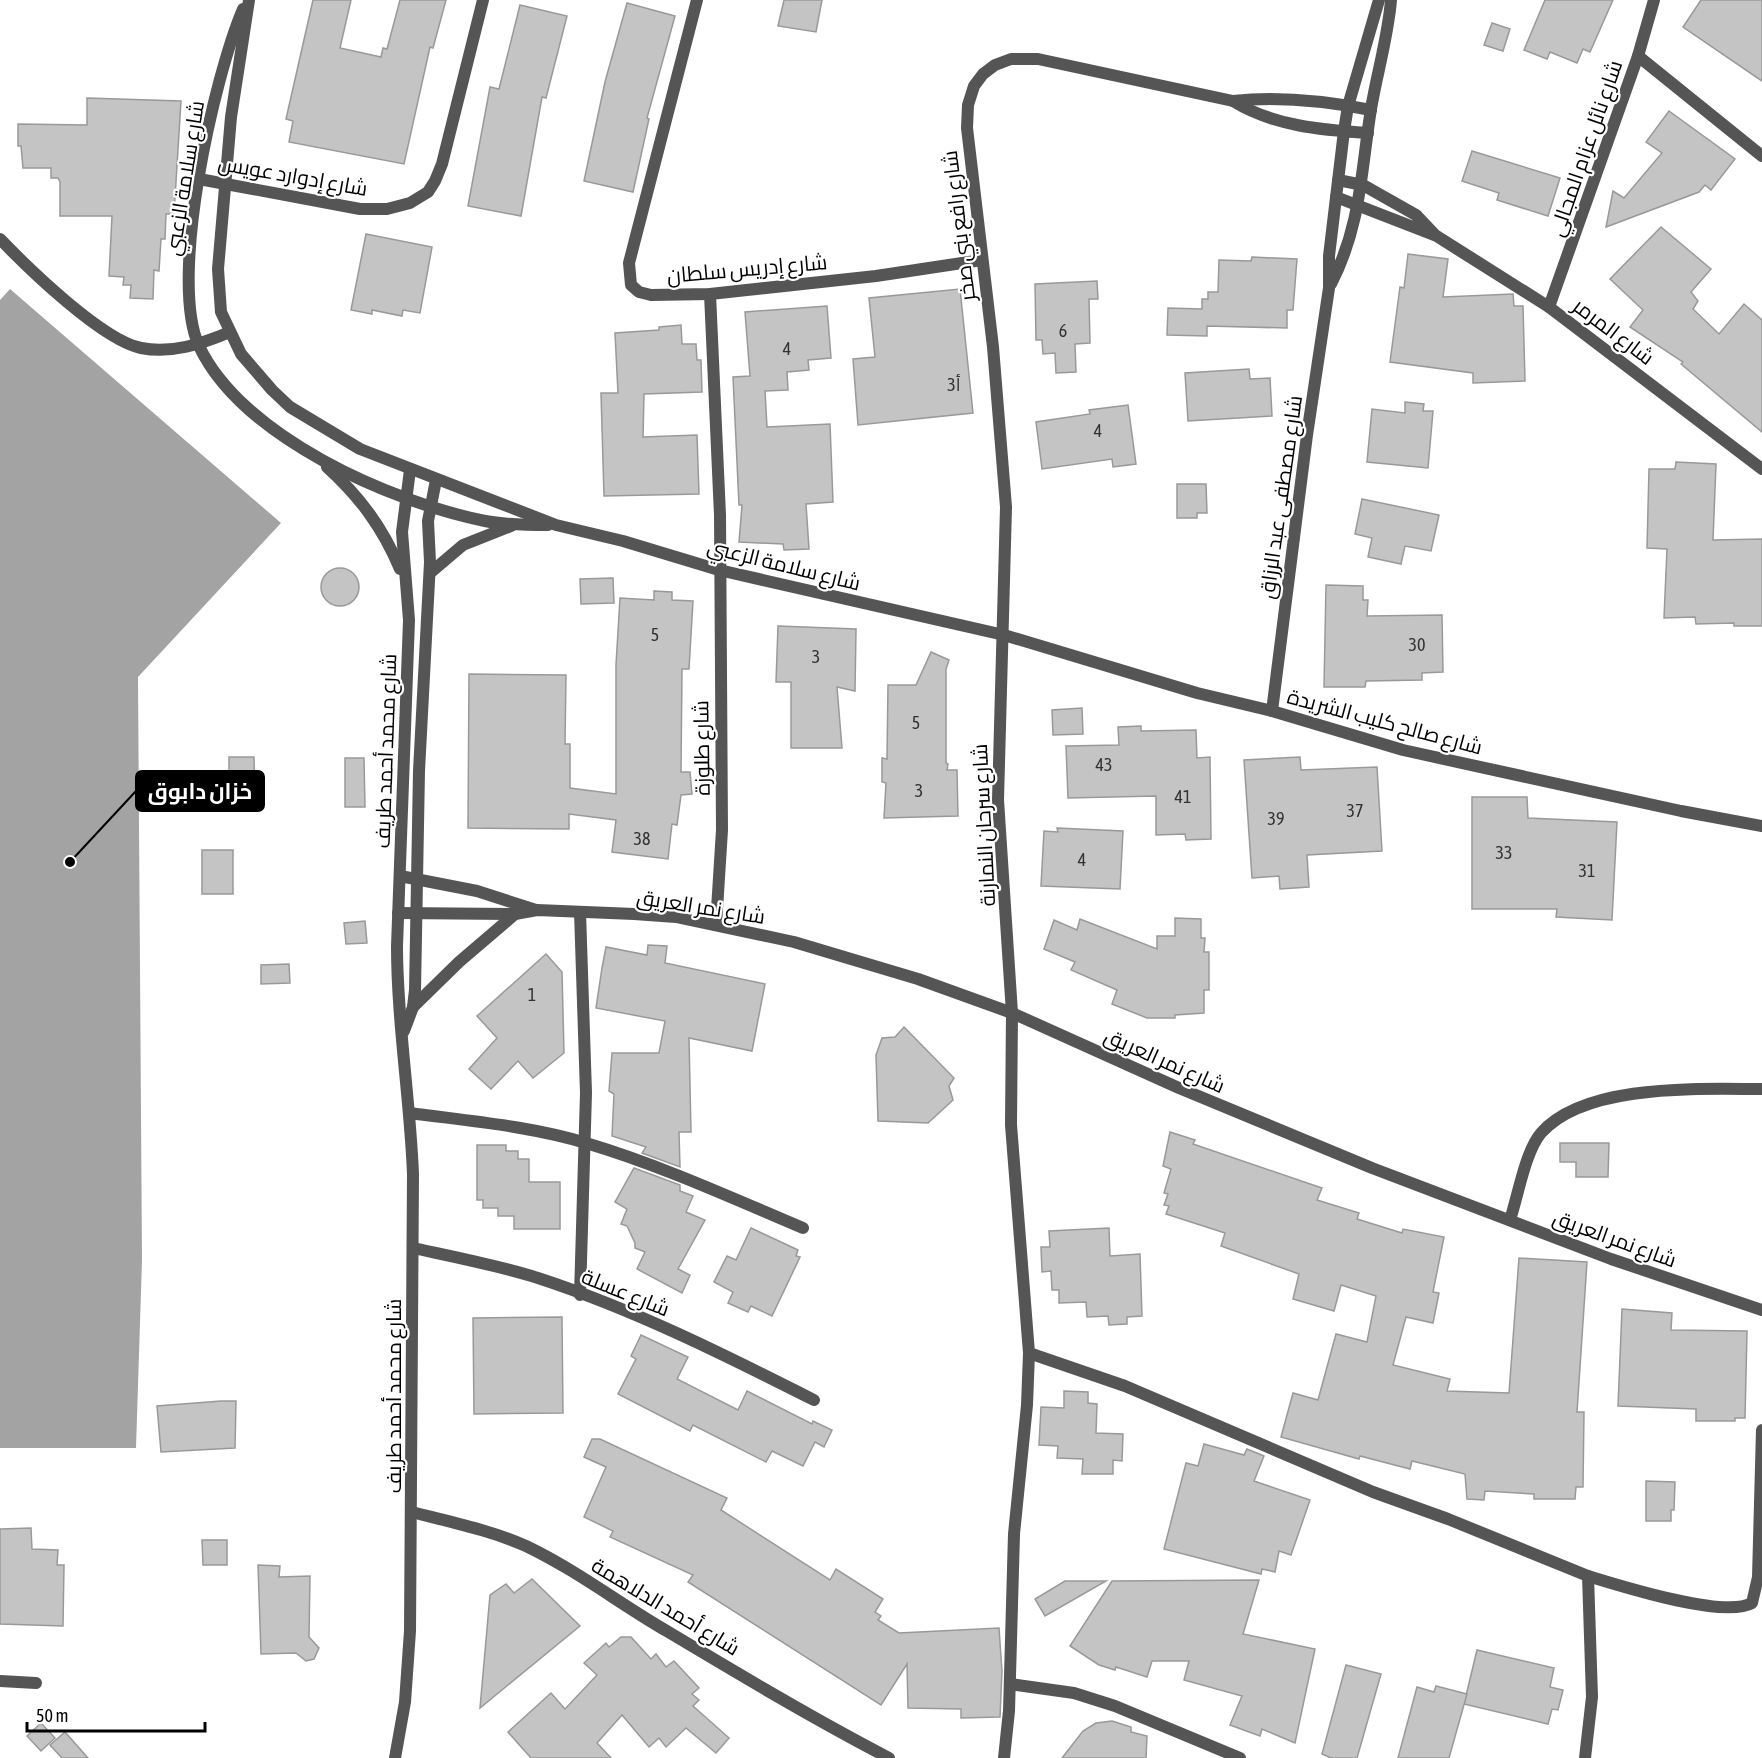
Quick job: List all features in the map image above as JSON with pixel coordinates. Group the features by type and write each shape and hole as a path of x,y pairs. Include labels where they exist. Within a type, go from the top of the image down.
{"street":[{"name":"شارع سلامة الزعبي","path":"248,0 225,60 199,179 191,233 189,307 199,345 233,396 278,432 311,452 405,499 485,521 514,525 556,525"},
{"name":"شارع سلامة الزعبي","path":"248,0 236,77 218,292 221,312 230,332 255,372 290,407 360,449 556,525 623,541 719,570 1004,635"},
{"name":"شارع إدوارد عويس","path":"199,179 360,209 395,207 410,203 428,192 442,164 483,0"},
{"name":"شارع إدريس سلطان","path":"697,0 631,254 628,277 631,285 639,292 651,295 710,294 876,276 982,260"},
{"name":"شارع مصطفى عبد الرزاق","path":"1272,711 1329,288 1329,256 1344,131 1348,106 1379,0"},
{"name":"شارع مصطفى عبد الرزاق","path":"1329,288 1344,260 1359,206 1371,110 1391,0"},
{"name":"شارع نائل عزام المجالي","path":"1549,307 1638,56 1654,0"},
{"path":"1638,56 1762,156"},
{"name":"شارع رافع بني صخر","path":"1004,635 1006,507 993,347 968,157 968,105 974,86 995,65 1011,59 1038,59 1233,100 1261,98 1371,110"},
{"name":"شارع رافع بني صخر","path":"1233,100 1254,114 1285,123 1368,133"},
{"name":"شارع المرمر","path":"1338,180 1363,185 1416,214 1435,235"},
{"name":"شارع المرمر","path":"1335,197 1435,235 1549,307 1762,469"},
{"path":"0,239 102,328 140,348 163,349 199,345 230,332"},
{"name":"شارع طلوزة","path":"710,294 720,515 722,830 716,925"},
{"path":"311,452 352,490 372,514 405,579"},
{"name":"شارع محمد أحمد طريف","path":"395,1758 405,1702 410,1643 412,1512 413,1248 410,1113 397,990 410,620 402,532 410,470"},
{"name":"شارع محمد أحمد طريف","path":"403,1033 413,1007 419,912 419,771 430,573 430,506 436,480"},
{"path":"430,573 463,545 514,525"},
{"name":"شارع صالح كليب الشريدة","path":"1004,635 1197,693 1272,711 1403,750 1681,811 1762,826"},
{"name":"شارع سرحان النمارنة","path":"1004,635 999,694 998,800 1012,1013 1011,1125 1029,1353 1027,1405 1014,1534 1010,1684 1004,1758"},
{"name":"شارع نمر العريق","path":"400,876 514,901 537,910"},
{"name":"شارع نمر العريق","path":"398,913 515,914 537,910 676,917 817,948 918,979 1012,1013 1222,1106 1372,1168 1611,1259 1762,1310"},
{"path":"580,912 585,1142 580,1295"},
{"path":"413,1007 459,962 515,914"},
{"path":"1510,1220 1528,1161 1540,1135 1562,1114 1607,1099 1674,1091 1762,1089"},
{"path":"410,1113 535,1131 585,1142 803,1227"},
{"name":"شارع عسلة","path":"413,1248 485,1263 539,1279 732,1358 814,1400"},
{"path":"1029,1353 1125,1386 1373,1492 1466,1526 1588,1576 1652,1595 1728,1608 1745,1607 1752,1603 1758,1577 1762,1430"},
{"name":"شارع أحمد الدلاهمة","path":"412,1512 485,1531 525,1546 564,1566 656,1624 839,1732 889,1758"},
{"path":"1585,1758 1592,1697 1588,1576"},
{"path":"0,1681 36,1683"},
{"path":"1010,1684 1074,1693 1115,1706 1240,1758"}],"shaded area":[{"path":"10,289 281,523 138,677 142,1260 136,1448 0,1448 0,300"}],"building":[{"path":"313,0 351,0 340,48 381,57 383,48 387,49 400,0 446,0 433,48 430,47 404,164 289,142 293,121 286,119"},
{"path":"784,0 822,0 816,32 778,26"},
{"path":"1545,0 1613,0 1590,52 1583,49 1577,63 1550,52 1547,59 1524,50"},
{"path":"1701,0 1762,0 1762,81 1683,27"},
{"path":"627,3 675,16 647,118 649,119 633,192 584,181 605,82"},
{"path":"520,5 567,16 546,98 542,97 521,216 468,206 490,87 499,89"},
{"path":"1492,23 1510,29 1503,51 1484,45"},
{"path":"87,98 181,101 174,214 166,214 165,239 161,239 159,271 154,270 153,299 130,298 131,285 123,285 124,277 109,276 112,216 60,216 60,182 58,178 51,178 51,168 23,168 21,146 18,146 18,124 87,125"},
{"path":"1669,111 1735,159 1711,190 1705,185 1699,192 1606,227 1613,191 1624,198 1662,153 1646,142"},
{"path":"1472,151 1560,178 1548,216 1497,200 1499,193 1462,181"},
{"path":"1661,227 1711,269 1691,292 1698,301 1693,309 1719,334 1744,304 1762,320 1762,432 1681,364 1683,362 1630,327 1643,310 1610,279"},
{"path":"366,234 432,247 420,313 403,310 402,316 372,310 372,314 351,310"},
{"path":"1408,254 1448,259 1443,297 1513,294 1514,306 1523,306 1525,381 1473,383 1473,373 1390,362 1400,287 1404,288"},
{"path":"1252,257 1297,259 1293,310 1287,310 1287,328 1207,326 1207,336 1167,335 1168,308 1202,309 1202,299 1208,299 1208,292 1218,292 1219,260 1251,261"},
{"path":"1097,281 1098,299 1089,299 1090,343 1075,344 1076,372 1056,373 1055,353 1043,354 1042,340 1036,340 1035,284"},
{"path":"960,289 973,413 858,425 853,359 875,357 869,298"},
{"path":"827,306 831,358 808,360 809,370 787,372 788,390 765,391 767,427 830,424 833,502 806,504 809,549 784,550 783,544 739,542 742,505 739,505 733,377 750,376 745,312"},
{"path":"681,325 682,344 696,344 697,360 701,360 702,392 644,394 643,437 697,435 699,494 604,496 601,393 618,393 615,333 659,330 659,327"},
{"path":"1249,369 1250,379 1270,378 1272,416 1188,421 1185,373"},
{"path":"1405,402 1424,404 1423,411 1433,411 1428,468 1367,462 1372,409 1405,413"},
{"path":"1128,405 1136,464 1113,467 1112,459 1042,469 1036,422 1090,414 1089,410"},
{"path":"1676,462 1716,464 1713,540 1762,539 1762,626 1734,626 1734,623 1696,624 1695,617 1664,618 1667,549 1647,548 1649,469 1675,469"},
{"path":"1177,484 1206,484 1207,513 1197,513 1197,518 1177,518"},
{"path":"1362,499 1439,515 1431,551 1405,546 1401,564 1368,557 1372,538 1355,534"},
{"path":"340,568 354,573 359,587 354,601 340,606 326,601 321,587 326,573"},
{"path":"613,578 614,603 581,604 580,579"},
{"path":"1326,585 1363,586 1363,600 1368,600 1367,616 1442,615 1443,672 1422,673 1422,680 1366,681 1365,687 1324,687"},
{"path":"654,591 672,592 672,600 693,601 689,669 682,669 681,772 690,772 692,794 681,795 677,825 672,824 668,859 612,852 616,820 569,814 569,829 468,828 469,674 566,675 565,744 570,744 570,788 616,794 616,665 620,598 654,600"},
{"path":"778,626 856,629 855,691 837,687 842,748 791,748 791,682 776,682"},
{"path":"931,652 949,660 946,669 946,763 948,764 947,770 957,770 958,816 884,818 886,783 882,782 882,758 887,759 888,685 916,685"},
{"path":"1082,708 1083,734 1053,735 1052,710"},
{"path":"1141,726 1141,731 1196,730 1197,758 1210,757 1211,839 1186,840 1185,834 1156,835 1156,796 1068,798 1066,746 1119,745 1118,727"},
{"path":"229,757 254,757 255,794 229,795"},
{"path":"1300,757 1301,770 1377,767 1382,851 1307,855 1309,887 1280,889 1279,876 1252,878 1244,760"},
{"path":"345,758 364,758 365,807 345,807"},
{"path":"1472,797 1527,797 1528,818 1617,822 1612,920 1556,917 1557,909 1472,909"},
{"path":"1057,828 1123,831 1120,889 1041,886 1044,831 1058,832"},
{"path":"202,850 233,850 233,894 202,894"},
{"path":"1175,918 1201,919 1201,938 1205,938 1204,952 1209,952 1209,990 1204,990 1204,1013 1175,1015 1175,1018 1147,1018 1112,1004 1117,990 1071,970 1075,962 1044,949 1054,920 1077,930 1080,919 1157,949 1157,936 1175,936"},
{"path":"365,921 367,943 346,944 344,923"},
{"path":"648,945 667,946 665,963 765,984 752,1051 689,1038 691,1132 679,1132 680,1167 642,1153 646,1147 612,1136 614,1094 609,1091 612,1053 659,1053 665,1021 596,1008 602,968 606,947 647,955"},
{"path":"546,954 562,972 564,1053 533,1078 518,1061 491,1089 469,1069 497,1038 477,1016"},
{"path":"289,964 290,983 261,984 261,965"},
{"path":"904,1027 954,1078 949,1086 953,1100 928,1123 878,1121 876,1055 882,1038 895,1037"},
{"path":"1170,1132 1195,1140 1193,1144 1322,1188 1317,1200 1359,1213 1357,1219 1402,1233 1403,1229 1444,1237 1433,1292 1439,1293 1433,1323 1406,1317 1393,1365 1450,1379 1447,1391 1509,1393 1519,1258 1587,1262 1577,1412 1584,1412 1583,1487 1576,1487 1575,1499 1534,1499 1534,1494 1485,1491 1484,1500 1467,1499 1465,1474 1412,1461 1410,1469 1360,1456 1359,1459 1281,1437 1293,1393 1318,1400 1336,1334 1367,1342 1376,1296 1341,1285 1334,1311 1293,1299 1299,1274 1221,1246 1225,1233 1166,1214 1169,1206 1164,1205 1168,1194 1164,1193 1171,1169 1163,1166"},
{"path":"1560,1143 1609,1143 1608,1177 1576,1177 1576,1162 1560,1162"},
{"path":"477,1145 506,1145 506,1151 518,1151 518,1159 529,1159 529,1182 560,1182 560,1229 514,1229 514,1216 498,1216 498,1208 483,1208 483,1200 477,1200"},
{"path":"634,1168 680,1185 680,1191 693,1196 686,1212 705,1220 678,1269 690,1275 682,1293 637,1269 645,1252 635,1248 627,1226 621,1224 627,1209 615,1202"},
{"path":"751,1228 798,1250 796,1256 800,1257 772,1316 751,1306 748,1312 728,1303 733,1292 714,1282 727,1256 736,1260"},
{"path":"1109,1228 1110,1256 1140,1254 1142,1316 1127,1317 1127,1324 1109,1325 1108,1316 1087,1317 1086,1302 1059,1303 1059,1290 1052,1290 1051,1271 1042,1272 1041,1247 1050,1247 1049,1231"},
{"path":"1622,1309 1672,1313 1671,1330 1747,1331 1745,1418 1735,1418 1735,1421 1696,1421 1696,1409 1618,1406"},
{"path":"562,1317 563,1413 474,1414 473,1318"},
{"path":"641,1335 688,1357 677,1379 738,1410 747,1391 812,1424 813,1421 832,1430 824,1447 815,1442 803,1466 772,1451 766,1462 693,1425 690,1431 618,1394 636,1359 631,1356"},
{"path":"1064,1391 1088,1392 1088,1403 1097,1404 1096,1433 1123,1434 1122,1461 1113,1460 1113,1474 1082,1474 1083,1459 1057,1458 1058,1446 1039,1445 1041,1407 1064,1408"},
{"path":"236,1401 235,1448 161,1452 157,1406"},
{"path":"592,1439 600,1439 727,1498 721,1510 830,1580 836,1569 883,1599 875,1612 881,1616 878,1620 899,1633 999,1628 1002,1671 1000,1717 961,1718 961,1709 908,1708 907,1664 881,1705 688,1582 693,1575 610,1537 613,1531 584,1517 606,1467 584,1457"},
{"path":"1204,1444 1244,1455 1247,1449 1264,1456 1254,1481 1310,1500 1291,1555 1279,1551 1275,1572 1262,1569 1261,1574 1164,1549 1186,1463 1198,1466"},
{"path":"1646,1481 1675,1482 1674,1510 1671,1510 1671,1521 1646,1521"},
{"path":"31,1528 32,1549 58,1550 57,1565 64,1565 63,1626 0,1624 0,1529"},
{"path":"202,1540 227,1540 227,1565 203,1565"},
{"path":"258,1565 280,1566 279,1577 310,1576 309,1637 319,1648 314,1659 306,1661 296,1653 261,1654"},
{"path":"532,1579 580,1626 480,1708 490,1595 506,1584 514,1593"},
{"path":"1259,1580 1243,1634 1315,1649 1295,1743 1262,1729 1260,1736 1230,1725 1242,1696 1184,1680 1189,1661 1152,1661 1147,1677 1116,1667 1115,1670 1099,1665 1070,1646 1112,1581"},
{"path":"1065,1581 1106,1581 1045,1616 1035,1599"},
{"path":"621,1637 631,1637 651,1659 656,1654 666,1667 674,1661 699,1688 692,1694 699,1700 693,1706 729,1738 716,1753 686,1728 666,1747 659,1738 649,1747 622,1715 597,1743 611,1758 531,1758 508,1732 551,1693 565,1709 597,1675 584,1663 606,1643 609,1647"},
{"path":"1477,1650 1554,1668 1550,1687 1563,1690 1558,1710 1552,1709 1548,1724 1464,1704"},
{"path":"1346,1665 1381,1674 1357,1758 1331,1758 1322,1754"},
{"path":"1436,1686 1467,1694 1449,1758 1398,1758 1417,1687 1434,1692"},
{"path":"1112,1721 1131,1727 1131,1732 1147,1736 1146,1758 1062,1758 1083,1731 1096,1723"},
{"path":"41,1723 55,1738 41,1751 27,1736"},
{"path":"65,1732 88,1758 62,1758 50,1745"}],"place":[{"name":"خزان دابوق","path":"70,862"}]}
